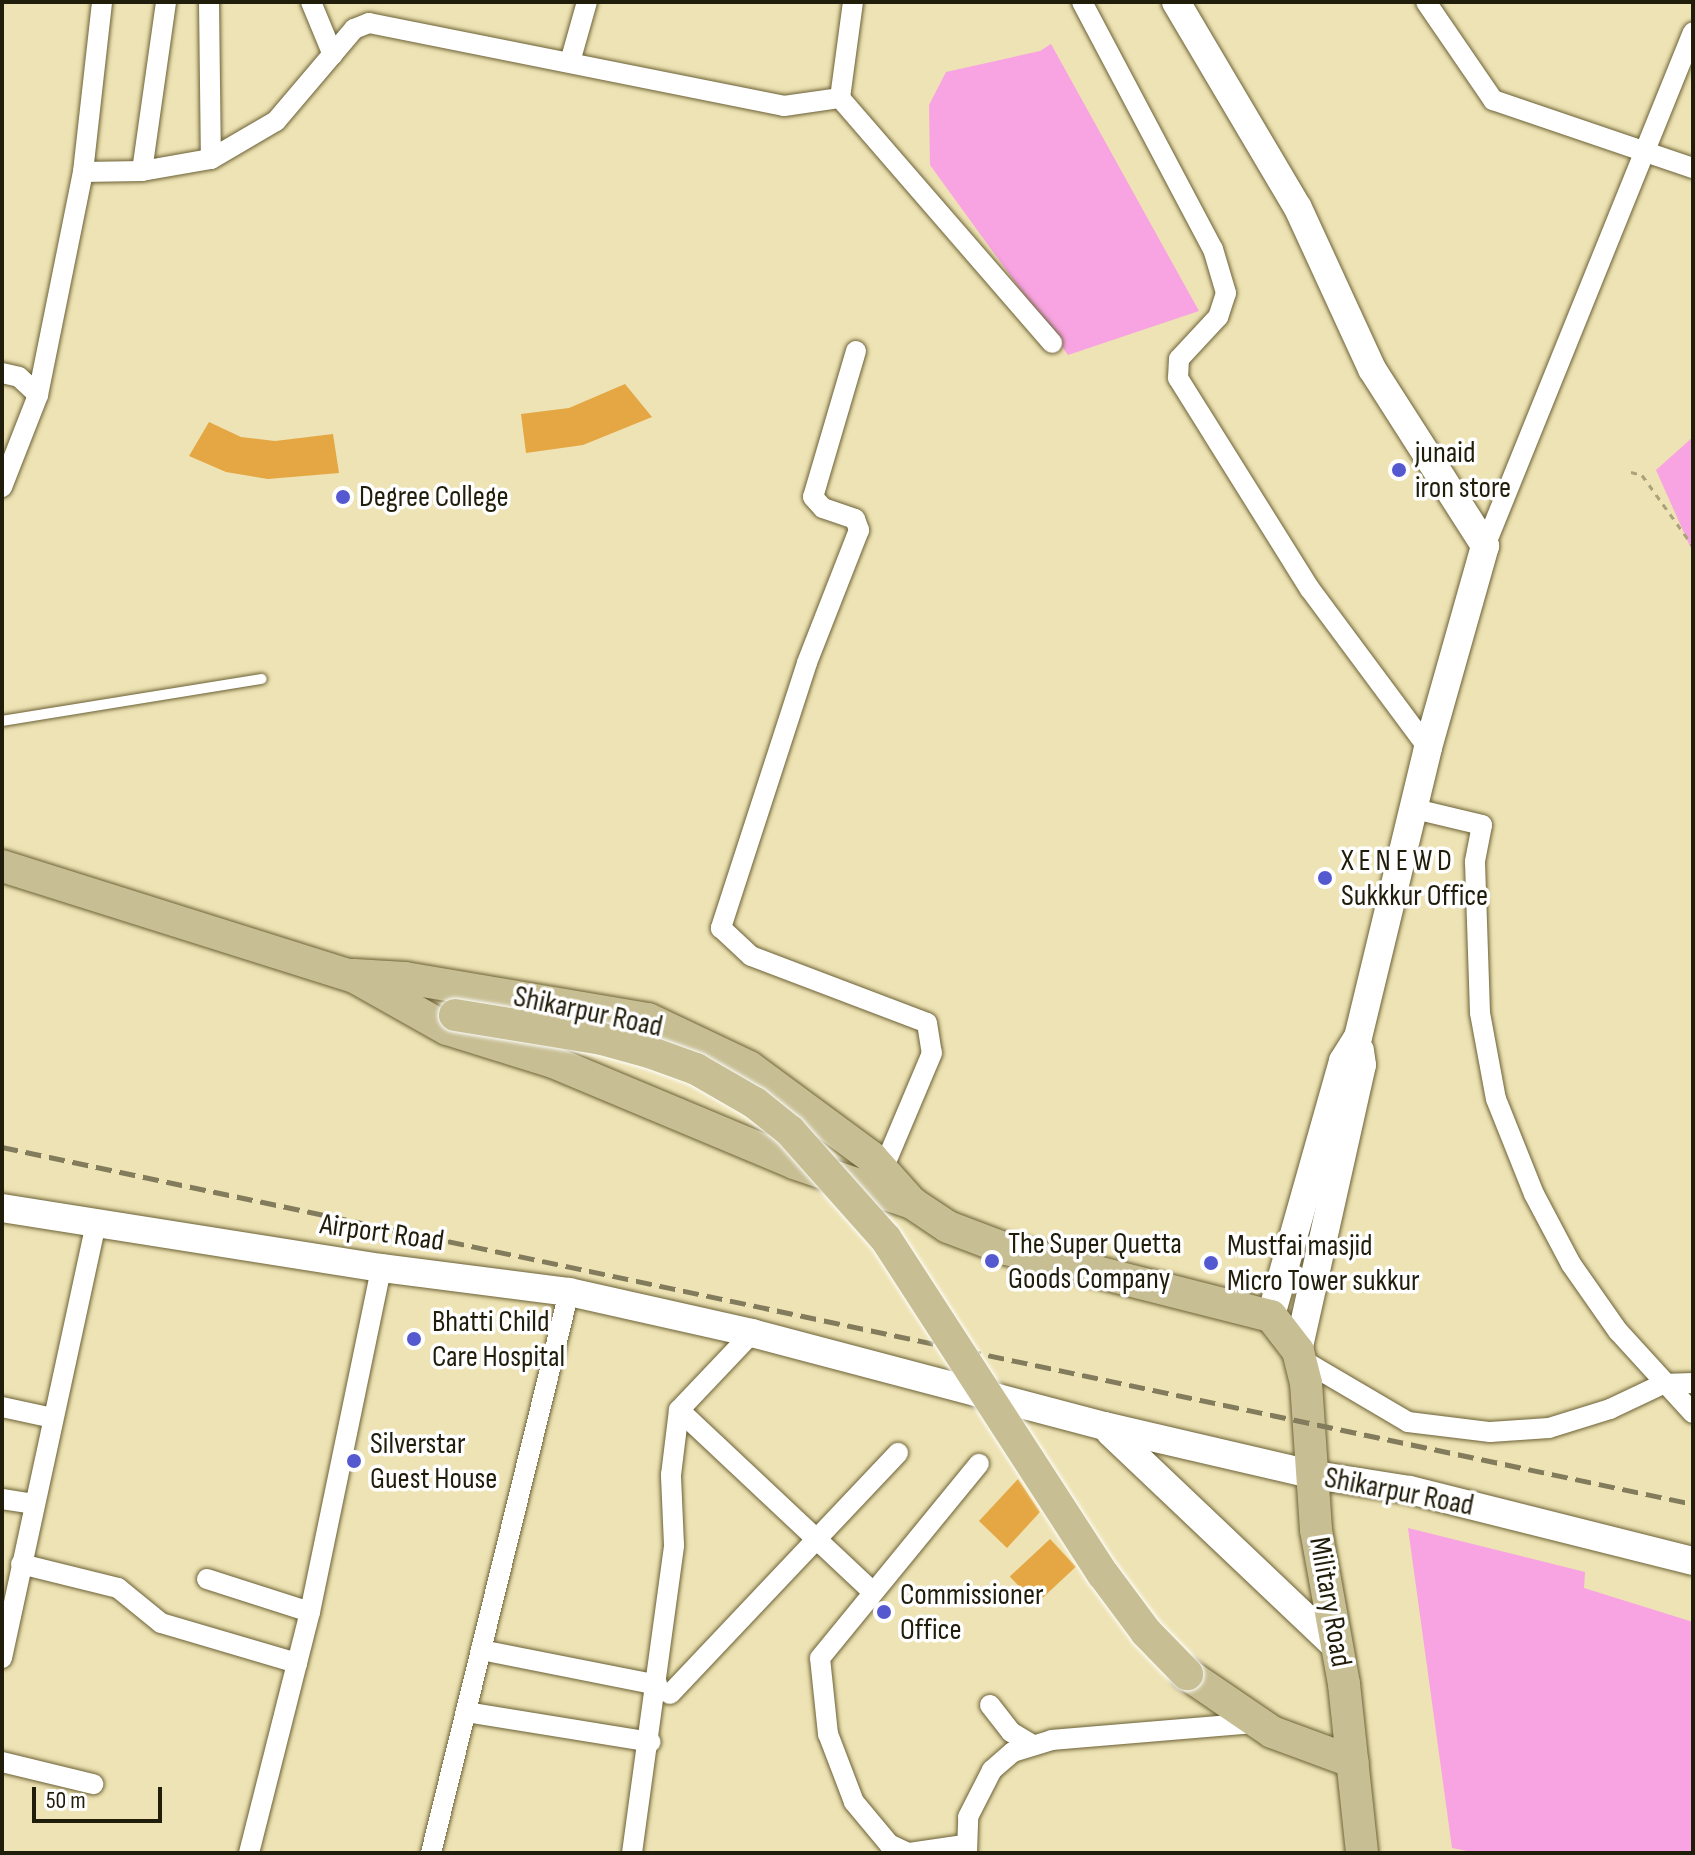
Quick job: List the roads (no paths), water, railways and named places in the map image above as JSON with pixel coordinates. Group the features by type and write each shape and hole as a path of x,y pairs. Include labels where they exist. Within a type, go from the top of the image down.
{"main road":[{"path":"1176,2 1298,208 1372,369 1485,546 1428,748 1358,1037 1343,1061 1271,1316 1300,1355"},
{"name":"Shikarpur Road","path":"2,866 351,975 447,1029 553,1062 794,1163 912,1203 948,1227 1006,1249 1271,1316"},
{"path":"351,975 455,1015 602,1039 649,1052 720,1083 790,1131 886,1239 1103,1574 1146,1632 1187,1674 1256,1723 1353,1762"},
{"name":"Shikarpur Road","path":"351,975 419,980 648,1019 749,1067 883,1169 912,1203"},
{"path":"1300,1355 1362,1065 1358,1037"},
{"name":"Airport Road","path":"2,1208 381,1268 569,1292 752,1333 1104,1426"},
{"name":"Military Road","path":"1300,1355 1315,1475 1316,1530 1339,1649 1362,1853"},
{"path":"1104,1426 1134,1450 1339,1649"},
{"name":"Shikarpur Road","path":"1104,1426 1315,1475 1410,1490 1693,1561"},
{"path":"1141,1434 1332,1614"}],"street":[{"path":"2,487 38,395 83,172 102,2"},
{"path":"142,171 166,2"},
{"path":"209,2 211,159"},
{"path":"311,2 333,55"},
{"path":"570,62 587,2"},
{"path":"853,2 840,98 1052,343"},
{"path":"1082,2 1213,249 1226,293 1218,317 1179,359 1178,378 1310,589 1428,748"},
{"path":"1426,2 1493,100 1693,168"},
{"path":"83,172 142,171 211,159 276,121 354,29 369,23 784,106 840,98"},
{"path":"1485,546 1693,32"},
{"path":"856,351 813,497 823,508 855,519 859,530 807,663 721,928 751,956 927,1023 932,1053 883,1169"},
{"path":"2,373 19,377 38,395"},
{"path":"1415,809 1482,825 1475,862 1480,1013 1496,1099 1534,1194 1571,1264 1663,1384 1693,1413"},
{"path":"2,1658 13,1574 53,1418 96,1222"},
{"path":"249,1853 310,1612 381,1268"},
{"path":"431,1853 569,1292"},
{"path":"632,1853 651,1742 664,1689 674,1545 671,1475 679,1410 752,1333"},
{"path":"1300,1355 1408,1422 1490,1432 1549,1428 1610,1409 1663,1384 1693,1383"},
{"path":"2,1407 53,1418"},
{"path":"679,1410 871,1590"},
{"path":"664,1689 898,1453"},
{"path":"979,1464 871,1590 820,1658 838,1772 854,1802 889,1844 908,1853 965,1849 968,1817 992,1770 1031,1744 1256,1723"},
{"path":"2,1499 32,1504"},
{"path":"13,1574 118,1588 161,1623 297,1663"},
{"path":"207,1579 310,1612"},
{"path":"481,1650 664,1689"},
{"path":"990,1705 1011,1732 1031,1744"},
{"path":"466,1712 651,1742"},
{"path":"2,1762 93,1784"}],"lane":[{"path":"2,721 262,679"}],"railway":[{"path":"2,1147 1693,1504"}],"place":[{"name":"junaid iron store","path":"1399,470"},
{"name":"Degree College","path":"343,497"},
{"name":"X E N E W D Sukkkur Office","path":"1325,878"},
{"name":"The Super Quetta Goods Company","path":"992,1261"},
{"name":"Mustfai masjid Micro Tower sukkur","path":"1211,1263"},
{"name":"Bhatti Child Care Hospital","path":"414,1339"},
{"name":"Silverstar Guest House","path":"354,1461"},
{"name":"Commissioner Office","path":"884,1612"}]}
